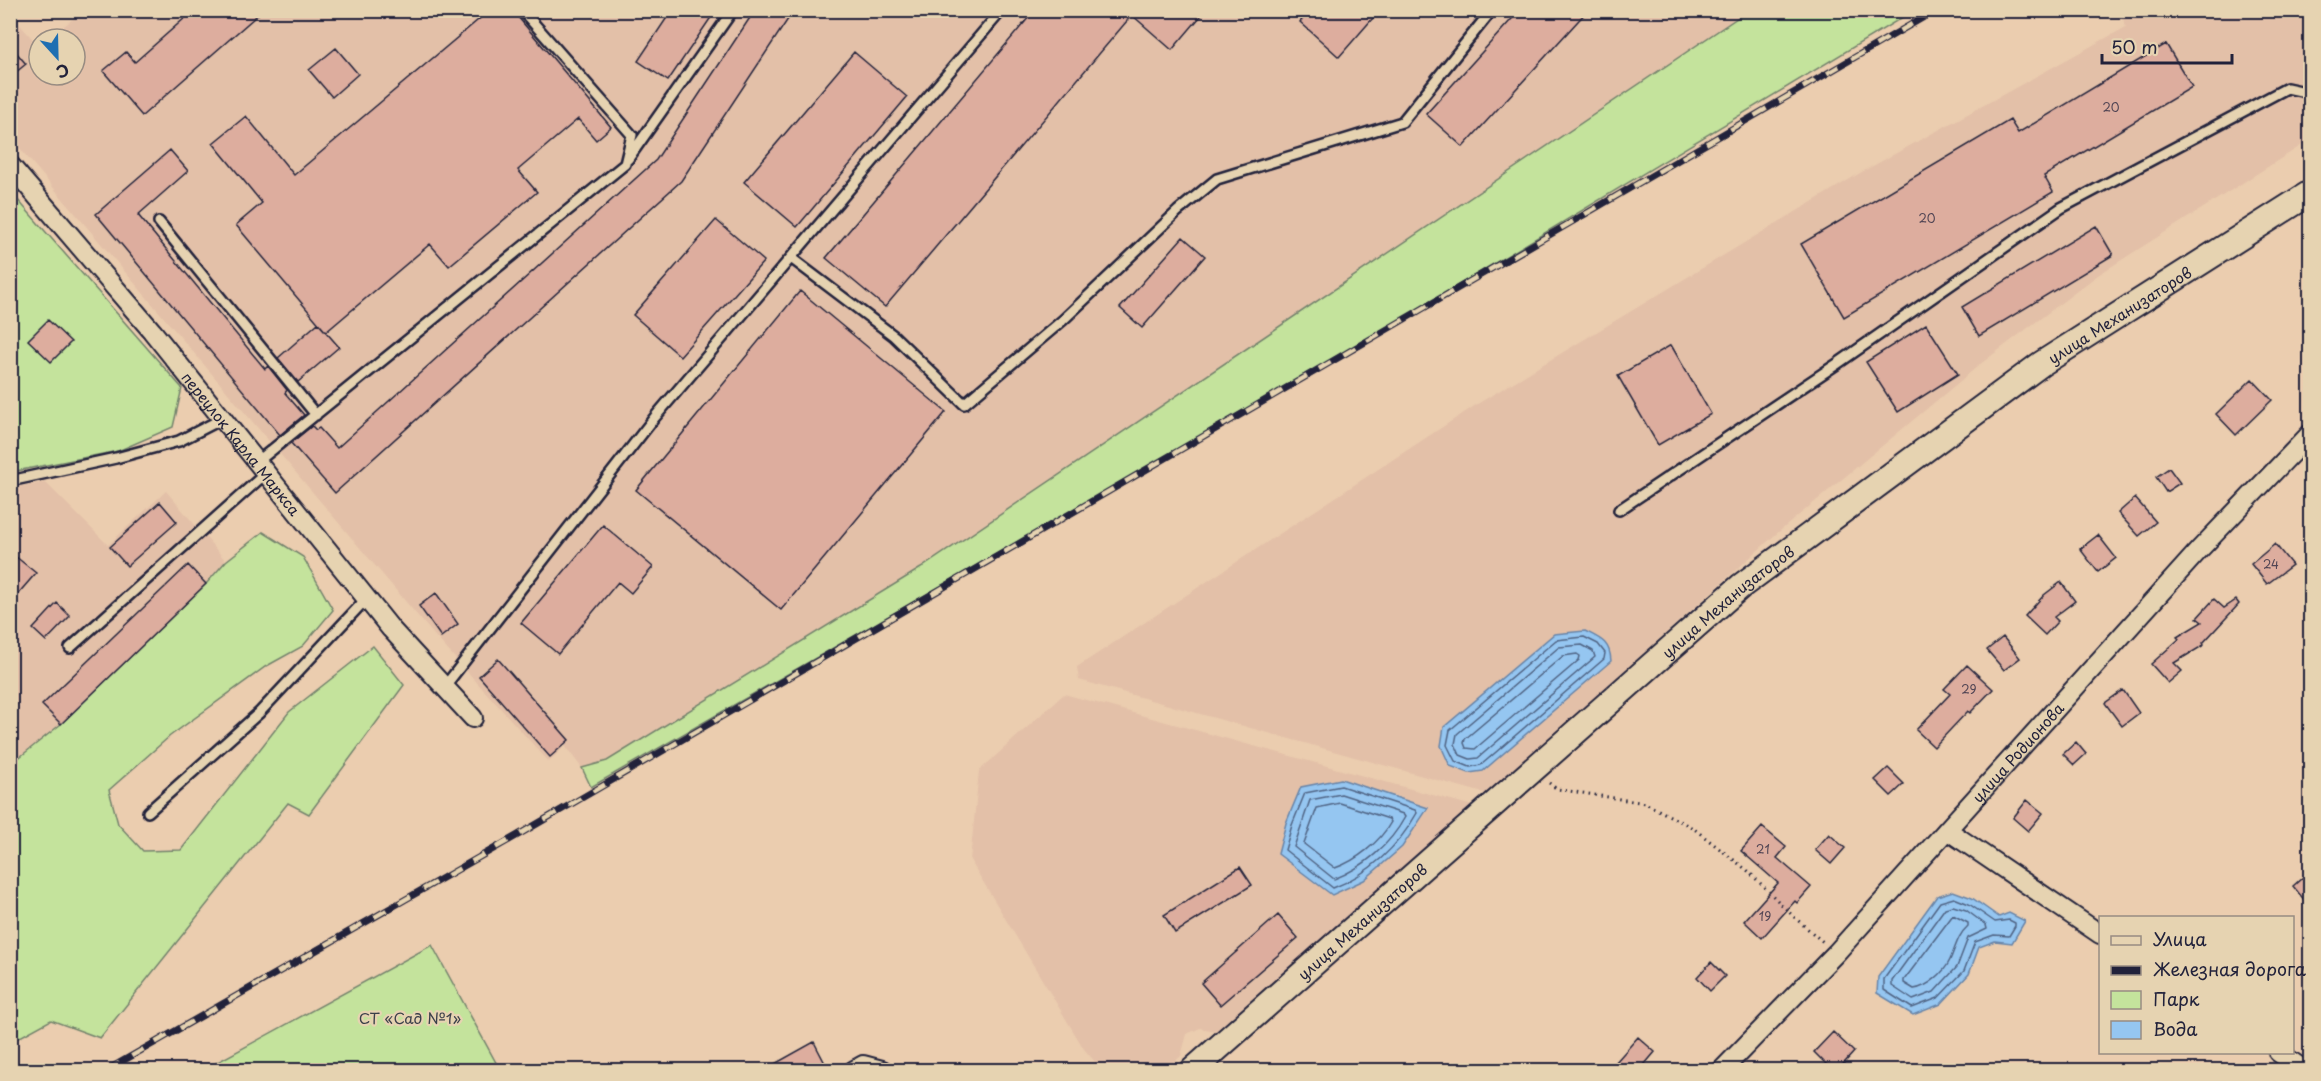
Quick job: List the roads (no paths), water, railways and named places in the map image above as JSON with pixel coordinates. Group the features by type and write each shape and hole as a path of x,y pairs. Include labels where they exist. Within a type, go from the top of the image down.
{"street":[{"name":"переулок Карла Маркса","path":"10,165 152,331 391,629 473,718"},
{"name":"улица Механизаторов","path":"1193,1071 1741,586 2041,364 2310,193"},
{"name":"улица Родионова","path":"1722,1071 1836,953 2199,550 2310,434"},
{"path":"1947,830 2099,933"},
{"path":"2278,1054 2304,1071"},
{"path":"854,1071 863,1065 882,1071"}],"lane":[{"path":"522,10 632,135 625,164"},
{"path":"70,648 316,415 625,164 733,10"},
{"path":"444,686 655,417 1002,10"},
{"path":"791,258 894,336 964,404 1063,320 1178,212 1217,179 1402,122 1492,10"},
{"path":"1619,510 1837,364 2061,208 2287,88 2310,93"},
{"path":"159,222 316,415"},
{"path":"10,482 179,441 222,419"},
{"path":"148,812 259,713 367,598"}],"water":[{"path":"1585,631 1607,645 1611,661 1483,771 1469,773 1450,766 1441,746 1444,727 1554,634"},
{"path":"1341,779 1428,808 1402,847 1364,880 1332,895 1278,854 1286,823 1301,787"},
{"path":"1953,891 1972,898 1999,917 2009,913 2025,921 2012,943 1995,941 1979,947 1969,974 1941,1004 1913,1015 1877,993 1878,977 1937,896"}],"railway":[{"path":"107,1070 518,835 1936,10"}],"park label":[{"name":"СТ «Сад №1»","path":"410,1017"}]}
